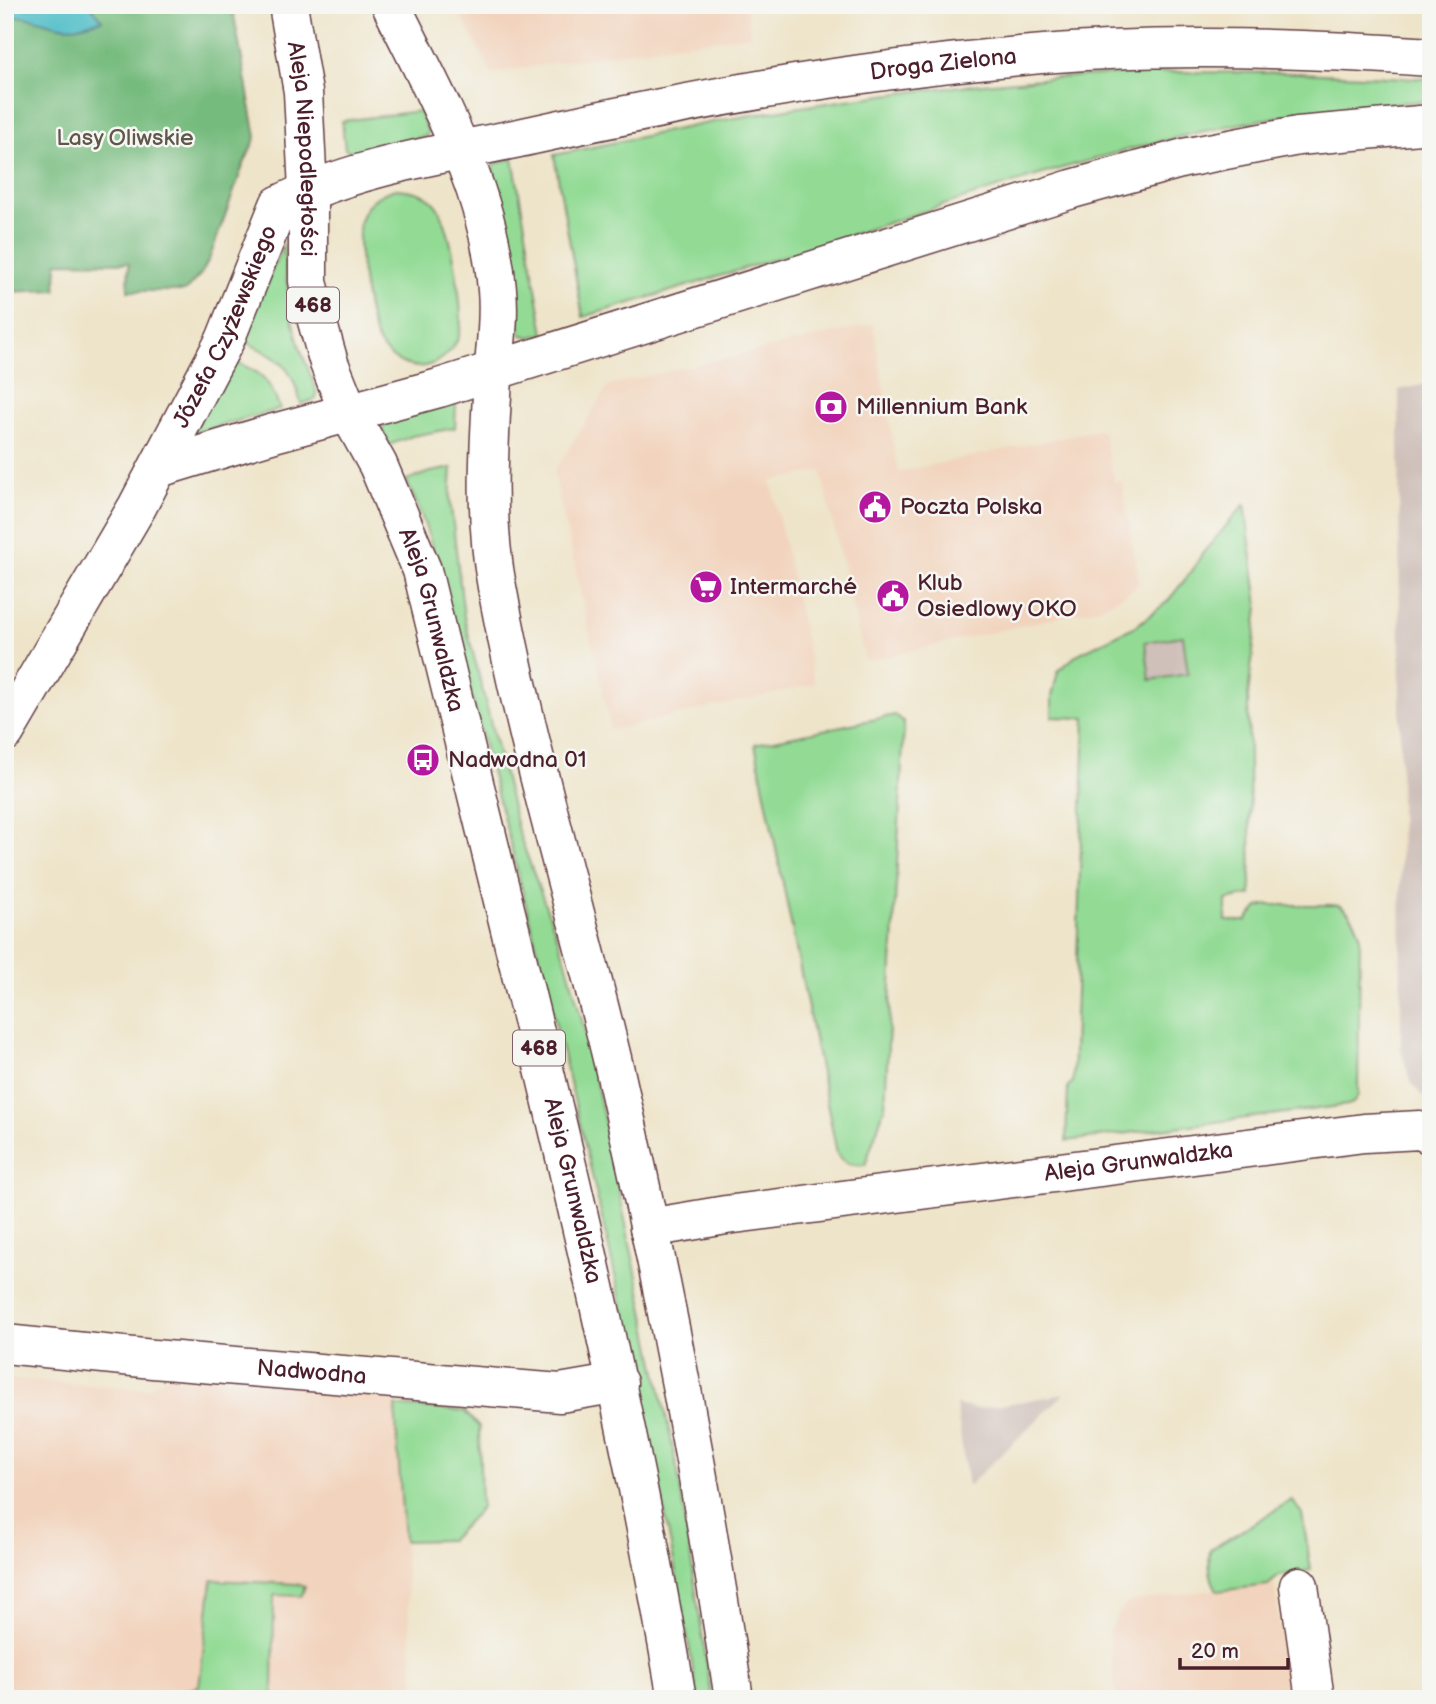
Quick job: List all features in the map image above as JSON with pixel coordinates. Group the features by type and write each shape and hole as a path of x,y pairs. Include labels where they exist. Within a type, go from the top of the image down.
{"street":[{"name":"Aleja Niepodległości","path":"288,5 303,92 308,190 308,281 330,363 349,413"},
{"path":"391,5 462,150 491,240 498,295 487,483 495,580 510,654 615,1071 649,1228 684,1400 734,1699"},
{"name":"Droga Zielona","path":"462,150 716,97 865,72 1022,55 1163,48 1364,52 1431,57"},
{"path":"494,369 1072,189 1184,158 1298,135 1431,124"},
{"name":"Józefa Czyżewskiego","path":"5,732 158,468 225,340 279,205 308,190 367,170 462,150"},
{"name":"Józefa Czyżewskiego","path":"158,468 494,369"},
{"name":"Aleja Grunwaldzka","path":"349,413 378,465 422,570 583,1225 659,1589 677,1699"},
{"name":"Aleja Grunwaldzka","path":"649,1228 726,1215 1364,1133 1425,1133"},
{"name":"Nadwodna","path":"5,1344 560,1393 618,1383"},
{"path":"1299,1586 1315,1699"}],"shaded area":[{"path":"455,5 746,5 750,35 492,73"},
{"path":"873,324 898,472 1102,429 1115,483 1122,482 1139,583 1131,591 1099,608 865,661 821,471 771,481 815,684 611,730 554,472 609,385"},
{"path":"1431,383 1431,1095 1422,1096 1411,1082 1401,1049 1399,390"},
{"path":"1183,635 1188,674 1150,680 1144,642"},
{"path":"170,1374 393,1391 415,1699 5,1699 5,1379 148,1389"},
{"path":"1064,1394 968,1486 956,1405 978,1409"},
{"path":"1274,1581 1289,1699 1116,1699 1109,1631 1129,1602"}],"green space":[{"name":"Lasy Oliwskie","path":"90,5 232,5 256,137 210,257 201,274 185,291 128,291 129,263 57,262 56,290 5,292 5,19 26,17 66,26 101,19"},
{"path":"1175,72 1298,73 1431,79 1431,101 1291,115 1156,142 1024,180 583,317 554,155 727,119 857,99 1016,81"},
{"path":"419,111 428,132 426,136 352,152 345,149 342,121"},
{"path":"513,158 544,334 530,337 522,335 519,328 512,251 493,173 495,164"},
{"path":"396,189 421,194 434,203 440,212 451,245 460,303 460,331 453,347 429,365 407,365 388,354 379,343 363,281 359,243 361,218 375,199"},
{"path":"283,245 290,312 316,389 316,399 301,404 292,379 281,363 241,339"},
{"path":"230,359 267,382 280,409 193,433"},
{"path":"456,404 455,428 412,436 389,445 382,430 386,421"},
{"path":"452,468 450,499 464,617 518,831 566,961 587,1039 678,1473 712,1699 698,1699 636,1371 587,1155 444,588 424,522 406,480"},
{"path":"1245,504 1258,606 1248,696 1251,895 1226,900 1226,921 1246,921 1258,907 1268,905 1338,905 1352,917 1360,934 1358,1096 1348,1105 1066,1141 1068,1086 1073,1082 1085,718 1052,717 1052,696 1058,671 1078,654 1136,626 1167,602 1202,554","holes":["1183,636 1188,674 1150,680 1145,642"]},
{"path":"895,715 904,723 885,1106 865,1165 856,1165 849,1164 837,1153 755,744"},
{"path":"395,1406 464,1411 479,1427 481,1508 450,1540 404,1541"},
{"path":"1292,1500 1302,1514 1311,1570 1279,1576 1268,1585 1218,1591 1210,1572 1210,1550"},
{"path":"212,1580 297,1584 305,1587 301,1596 274,1595 273,1699 173,1699 181,1691 199,1686"}],"water":[{"path":"5,5 90,5 102,20 67,27 26,17 5,19"}],"place":[{"name":"Millennium Bank","path":"831,407"},
{"name":"Poczta Polska","path":"875,507"},
{"name":"Intermarché","path":"706,587"},
{"name":"Klub Osiedlowy OKO","path":"893,596"},
{"name":"Nadwodna 01","path":"423,760"}]}
